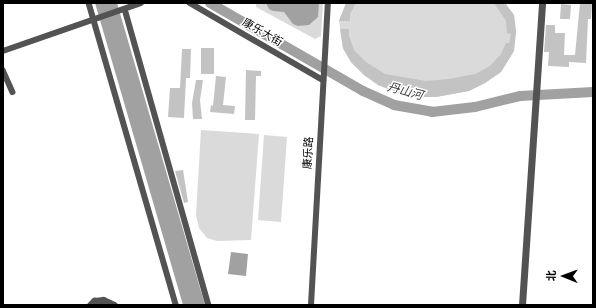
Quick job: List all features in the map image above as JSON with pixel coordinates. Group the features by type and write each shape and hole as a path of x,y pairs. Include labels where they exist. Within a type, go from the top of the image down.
{"street":[{"path":"89,3 96,19 176,305"},
{"path":"3,51 141,3"},
{"name":"康乐大街","path":"190,3 323,77"},
{"name":"康乐路","path":"311,305 328,3"},
{"path":"522,305 542,3"},
{"path":"125,9 209,305"},
{"path":"3,70 12,92"},
{"path":"90,305 94,301 103,300 114,305"}],"shaded area":[{"path":"95,3 117,3 205,305 183,305"},
{"path":"256,3 323,3 321,36 315,39 256,7"},
{"path":"266,3 319,3 318,17 309,25 298,26 293,24 284,12 269,9"},
{"path":"346,3 505,3 514,15 516,32 514,51 501,72 485,83 469,91 436,97 415,97 398,93 378,85 364,75 351,62 343,49 339,21"},
{"path":"201,130 259,134 251,240 217,241 207,238 199,228 196,215"},
{"path":"264,135 287,137 281,222 258,220"},
{"path":"231,252 248,254 246,276 228,274"}],"building":[{"path":"346,3 356,3 350,14 350,21 339,21"},
{"path":"494,3 505,3 514,15 516,32 514,51 501,72 485,83 469,91 436,97 415,97 398,93 378,85 364,75 351,62 343,48 340,29 349,29 349,36 354,50 366,62 385,74 426,81 449,79 475,74 490,66 501,54 506,43 509,43 511,34 507,33 506,21"},
{"path":"580,3 592,3 591,19 588,19 586,63 569,62 569,67 548,66 549,52 544,52 546,25 555,25 555,33 565,33 564,55 575,55"},
{"path":"561,4 571,5 570,19 560,19"},
{"path":"201,48 214,48 214,74 201,74"},
{"path":"182,49 191,49 190,78 186,78 184,118 168,117 170,88 180,88"},
{"path":"246,70 261,71 261,76 256,76 255,120 245,120"},
{"path":"216,76 226,77 223,105 235,106 234,114 210,112 211,105 213,106"},
{"path":"196,80 203,80 200,100 202,119 193,119 192,103"},
{"path":"183,170 188,202 184,203 175,171"}],"waterway":[{"name":"丹山河","path":"210,3 363,91 394,105 432,112 475,107 520,96 593,92"}]}
